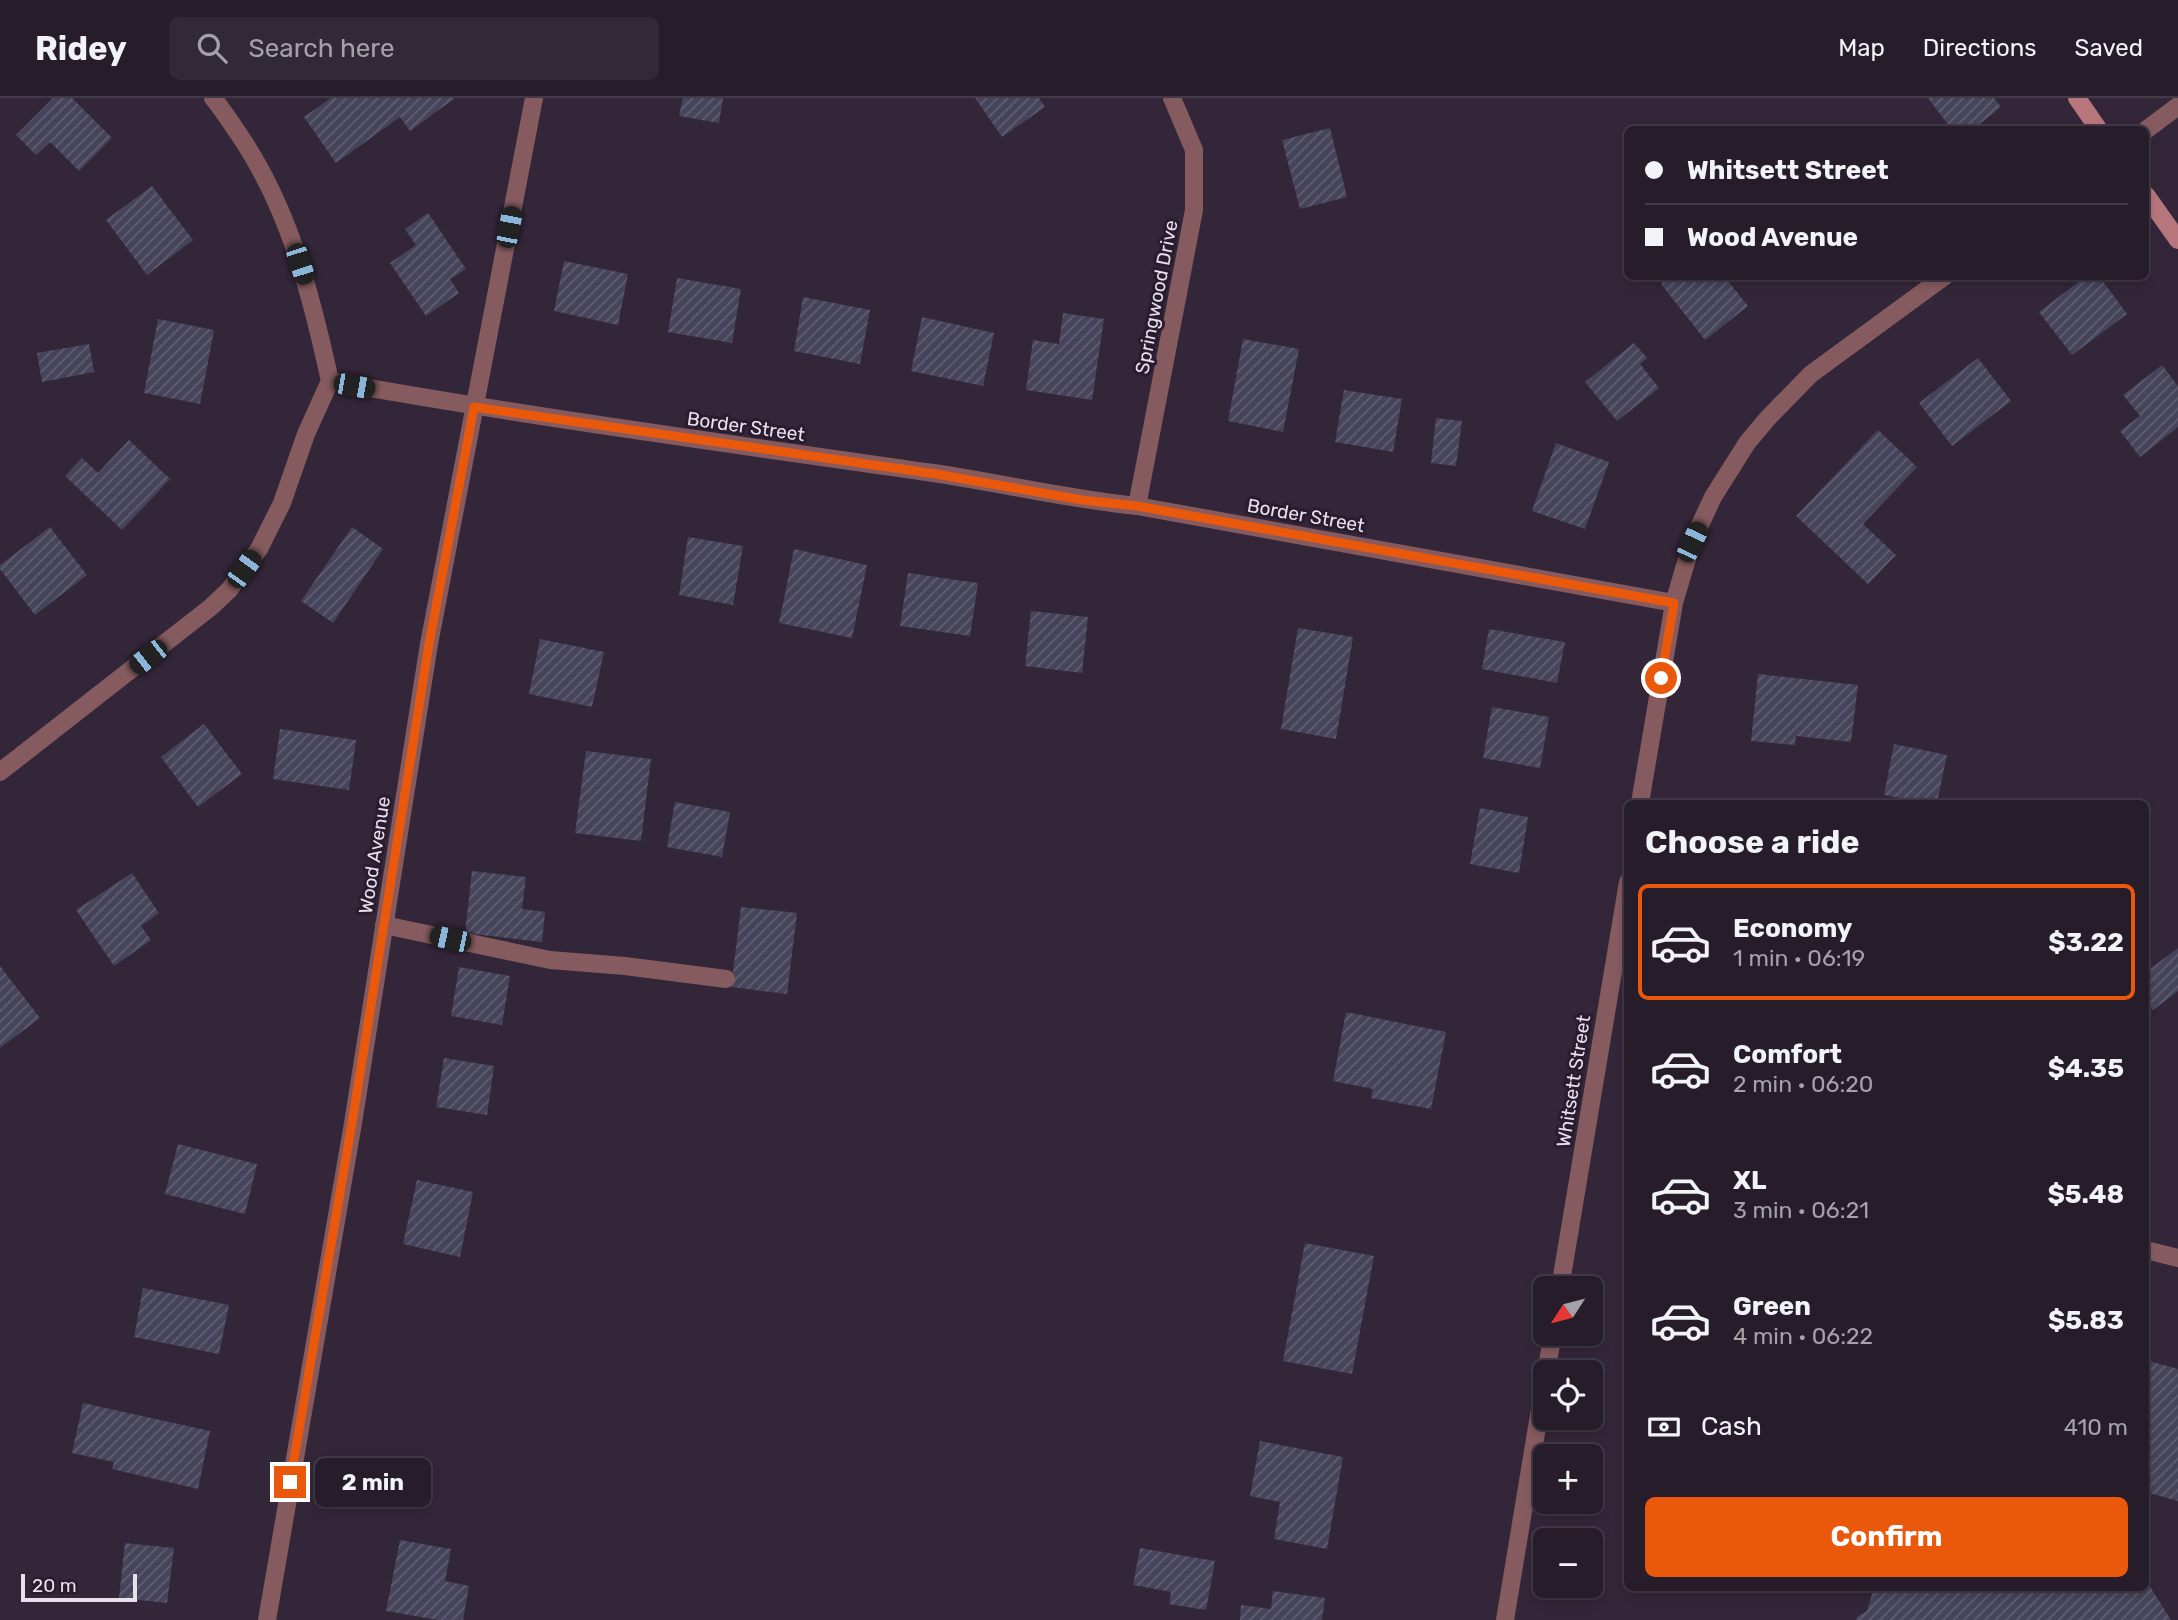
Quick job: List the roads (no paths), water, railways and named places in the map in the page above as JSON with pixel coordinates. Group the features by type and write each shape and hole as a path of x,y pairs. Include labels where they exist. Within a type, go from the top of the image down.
{"street":[{"path":"0,772 211,607 229,590 259,549 282,503 306,434 330,381 315,310 284,217 256,159 213,98"},
{"name":"Wood Avenue","path":"267,1620 352,1123 429,644 534,98"},
{"name":"Springwood Drive","path":"1137,506 1194,210 1194,150 1172,98"},
{"path":"2077,98 2096,126"},
{"path":"2149,128 2178,106"},
{"path":"2149,199 2178,240"},
{"path":"1641,800 1674,603 1692,542 1713,497 1747,443 1811,373 1939,280"},
{"name":"Border Street","path":"330,381 474,407 936,474 1082,500 1137,506 1674,603"},
{"name":"Whitsett Street","path":"1562,1276 1624,906"},
{"path":"384,925 550,960 726,979"},
{"path":"2149,1251 2178,1258"},
{"path":"1505,1620 1537,1430"}]}
